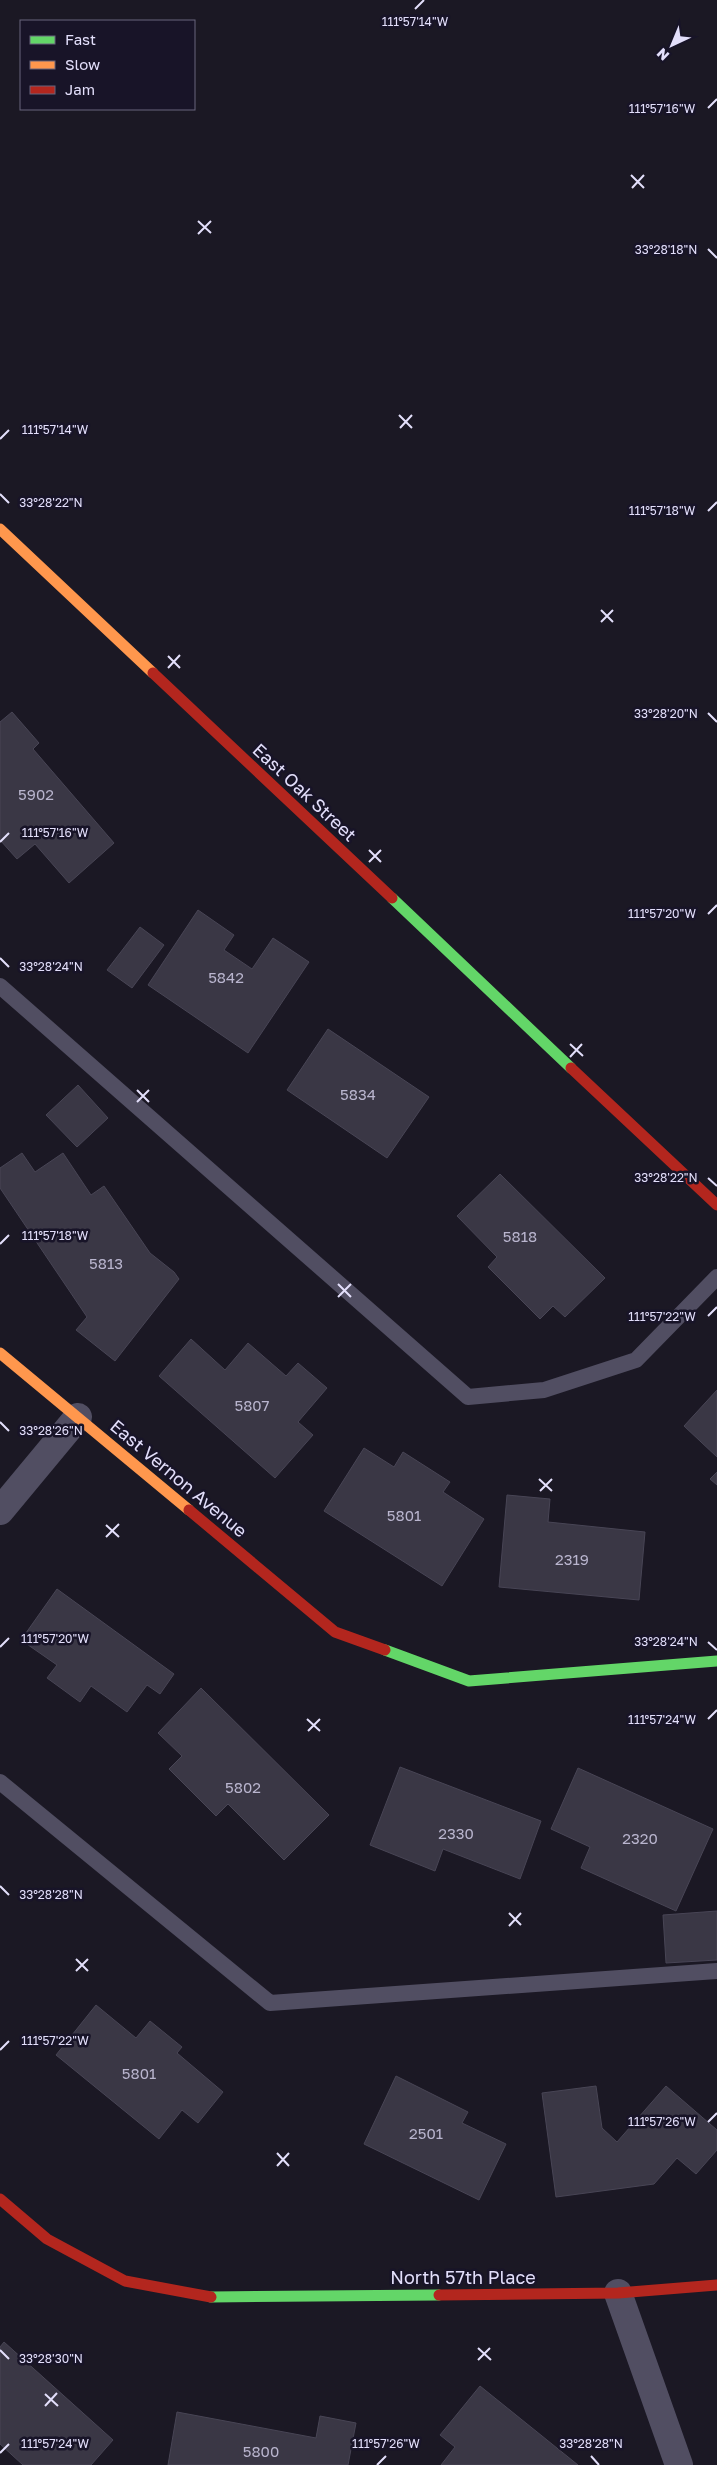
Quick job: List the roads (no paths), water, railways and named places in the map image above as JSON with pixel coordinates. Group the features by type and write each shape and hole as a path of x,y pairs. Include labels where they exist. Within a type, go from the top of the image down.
{"street":[{"name":"East Oak Street","path":"0,529 717,1205"},
{"name":"East Vernon Avenue","path":"0,1353 78,1416 335,1632 469,1681 717,1661"},
{"path":"0,1510 78,1416"},
{"name":"North 57th Place","path":"0,2199 47,2239 125,2281 208,2297 618,2293 717,2285"},
{"path":"618,2293 679,2465"}],"lane":[{"path":"0,986 468,1398 544,1390 636,1360 717,1277"},
{"path":"0,1782 270,2003 717,1971"}]}
